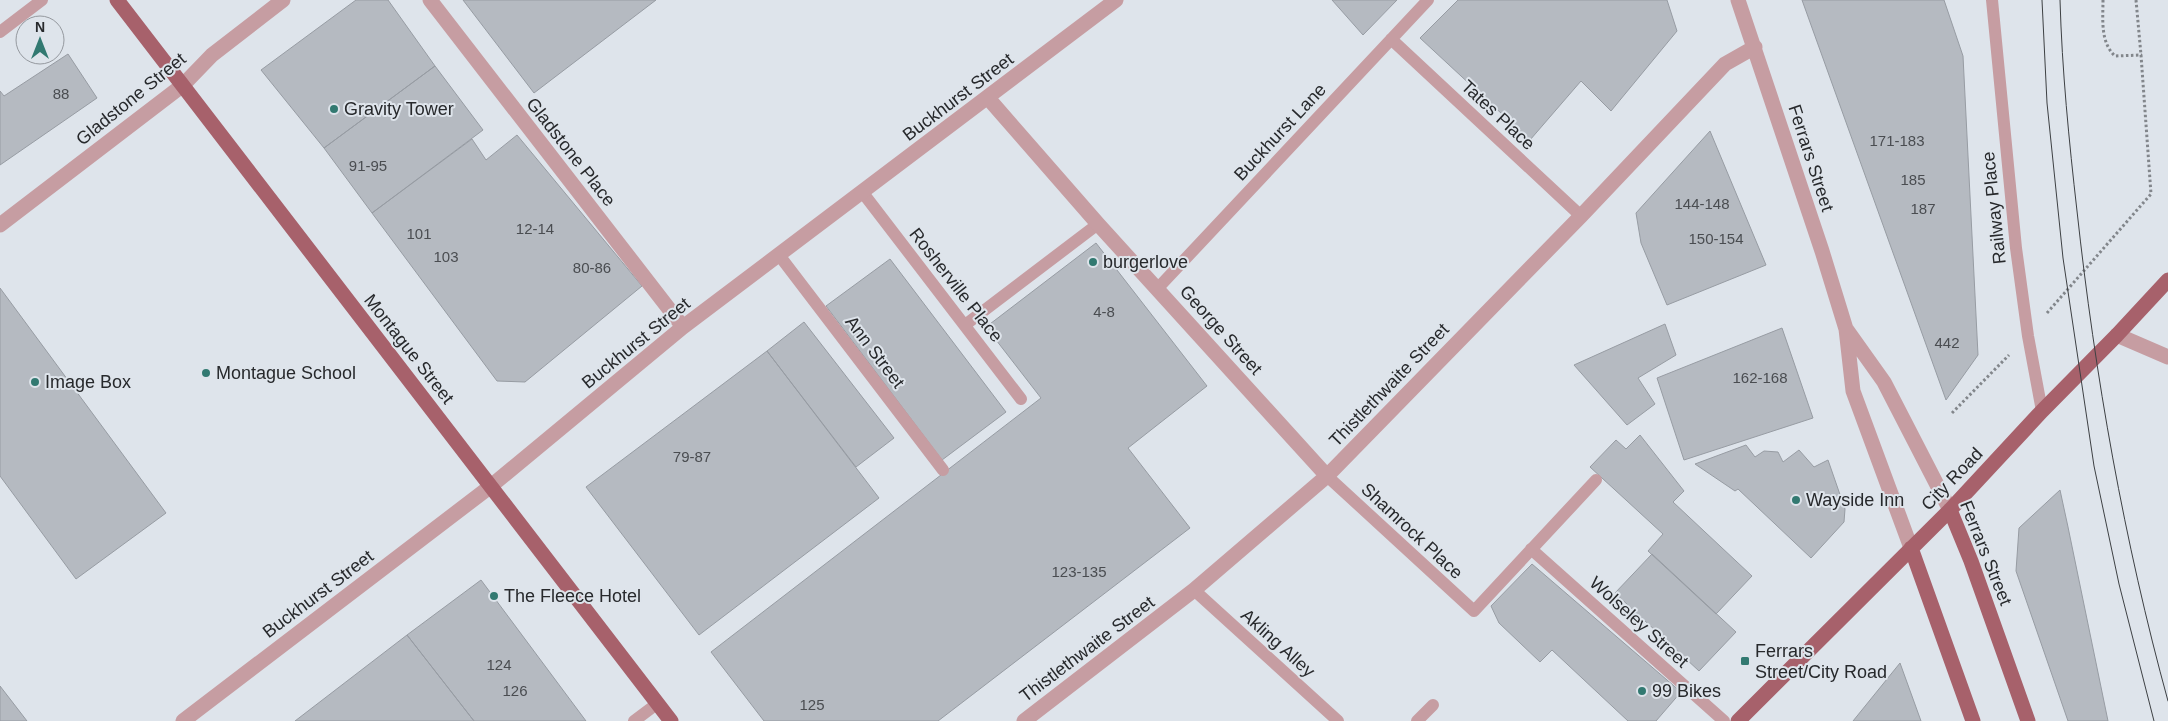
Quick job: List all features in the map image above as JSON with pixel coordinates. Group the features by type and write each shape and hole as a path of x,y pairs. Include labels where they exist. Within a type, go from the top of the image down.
{"main road":[{"name":"Montague Street","path":"117,0 671,721"},
{"name":"City Road","path":"1738,721 1950,510 2042,410 2117,335 2168,280"},
{"name":"Ferrars Street","path":"1950,510 1971,560 2028,721"},
{"name":"Ferrars Street","path":"1911,548 1973,721"}],"street":[{"name":"Gladstone Street","path":"0,225 183,85 212,56 283,0"},
{"name":"Gladstone Place","path":"430,0 683,327"},
{"name":"Buckhurst Street","path":"183,721 491,486 683,327 863,193 1116,0"},
{"name":"Ferrars Street","path":"1738,0 1846,329 1853,391 1911,548"},
{"name":"Thistlethwaite Street","path":"1024,721 1194,590 1327,476 1581,216 1725,64 1755,47"},
{"name":"George Street","path":"988,98 1098,224 1327,476"},
{"name":"Ferrars Street","path":"1846,329 1884,382 1950,510"},
{"path":"2117,335 2168,357"}],"lane":[{"path":"0,32 42,0"},
{"name":"Buckhurst Lane","path":"1158,288 1428,0"},
{"name":"Railway Place","path":"1992,0 2016,248 2028,336 2042,410"},
{"name":"Tates Place","path":"1391,39 1581,216"},
{"name":"Rosherville Place","path":"863,193 1021,399"},
{"path":"966,325 1098,224"},
{"name":"Ann Street","path":"779,255 943,470"},
{"name":"Shamrock Place","path":"1327,476 1474,611 1532,549"},
{"path":"1532,549 1596,480"},
{"name":"Wolseley Street","path":"1532,549 1724,721"},
{"name":"Akling Alley","path":"1194,590 1338,721"},
{"path":"634,721 658,703"},
{"path":"1417,721 1433,705"}],"path":[{"path":"2103,0 2104,32 2107,49 2115,56 2141,55"},
{"path":"1952,414 2028,336 2151,194 2136,0"}],"building":[{"name":"Gravity Tower","path":"356,0 388,0 435,66 324,148 261,70"},
{"path":"463,0 656,0 534,93"},
{"path":"1332,0 1397,0 1363,35"},
{"path":"1458,0 1667,0 1677,31 1611,111 1581,81 1530,140 1420,38"},
{"path":"1802,0 1944,0 1963,56 1978,355 1946,400"},
{"path":"68,54 97,98 0,165 0,91 4,96 51,65 65,65 65,56"},
{"path":"435,66 483,130 372,213 324,148"},
{"path":"1710,131 1766,265 1667,305 1641,243 1636,213"},
{"path":"517,135 642,286 525,382 497,381 372,213 472,139 486,160"},
{"path":"1096,243 1207,386 1128,448 1190,528 938,721 764,721 711,652 1041,398 986,327"},
{"path":"890,259 1006,412 942,460 826,306"},
{"name":"Image Box","path":"0,288 166,513 76,579 0,476"},
{"path":"804,322 894,438 856,467 767,351"},
{"path":"1665,324 1676,355 1638,378 1655,404 1627,425 1574,365"},
{"path":"1782,328 1813,418 1684,460 1657,378"},
{"path":"767,351 879,498 699,635 586,487"},
{"path":"1640,435 1684,491 1673,502 1752,576 1716,614 1648,551 1663,534 1590,467 1616,440 1626,449"},
{"name":"Wayside Inn","path":"1746,445 1755,457 1764,451 1778,452 1783,462 1799,450 1814,467 1828,460 1845,509 1844,522 1811,558 1738,489 1735,491 1695,464"},
{"path":"2060,490 2108,721 2068,721 2016,571 2019,528"},
{"path":"1652,554 1736,632 1699,671 1615,593"},
{"path":"1532,564 1681,692 1656,721 1628,721 1552,650 1540,662 1499,623 1491,606"},
{"path":"481,580 586,721 474,721 407,635"},
{"path":"407,635 474,721 295,721"},
{"path":"1900,663 1921,721 1853,721"},
{"path":"0,686 27,721 0,721"}],"tram line":[{"path":"2042,0 2047,103 2063,258 2094,466 2119,584 2154,721"},
{"path":"2060,0 2071,158 2084,273 2102,396 2138,580 2168,701"}],"place":[{"name":"Gravity Tower","path":"334,109"},
{"name":"burgerlove","path":"1093,262"},
{"name":"Montague School","path":"206,373"},
{"name":"Image Box","path":"35,382"},
{"name":"Wayside Inn","path":"1796,500"},
{"name":"The Fleece Hotel","path":"494,596"},
{"name":"Ferrars Street/City Road","path":"1745,661"},
{"name":"99 Bikes","path":"1642,691"}]}
